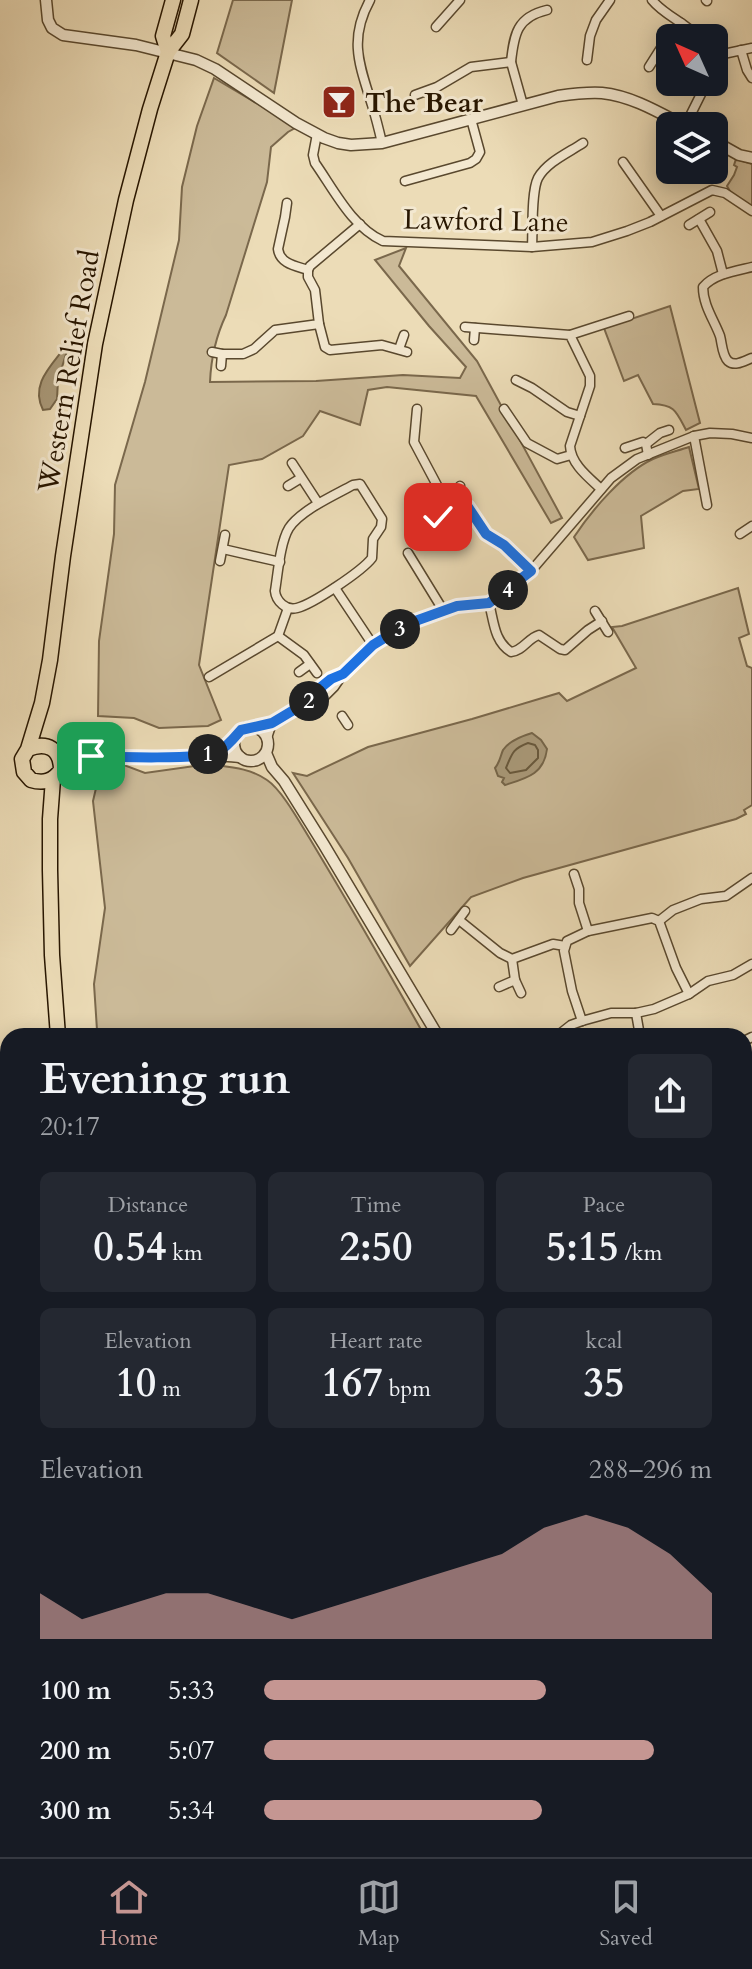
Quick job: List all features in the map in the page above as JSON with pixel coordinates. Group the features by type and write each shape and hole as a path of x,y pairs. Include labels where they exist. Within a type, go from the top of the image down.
{"highway":[{"name":"Western Relief Road","path":"168,52 163,36 173,0"},
{"name":"Western Relief Road","path":"28,749 42,703 50,660 95,344 126,200 168,52 182,34 191,0"},
{"name":"Western Relief Road","path":"42,703 43,729 51,748"},
{"path":"57,774 47,782 28,778 22,766 28,749 36,746 51,748 60,759 50,819 52,955 57,1028"},
{"path":"37,782 44,793 50,819"}],"street":[{"path":"46,0 48,20 52,28 63,35 136,45 196,60 317,134 351,145 382,143 558,96 605,94 659,112"},
{"path":"370,0 359,28 357,53 382,143"},
{"path":"436,27 446,10 460,0"},
{"path":"600,51 587,55 594,25 610,0"},
{"path":"652,0 660,10 681,23"},
{"path":"523,105 511,62 512,50 519,25 540,9"},
{"path":"728,53 752,48"},
{"path":"741,50 752,78"},
{"path":"422,97 471,67 511,62"},
{"path":"405,181 476,159 480,152 471,119"},
{"name":"Lawford Lane","path":"317,134 313,155 315,163 367,232 390,242 532,247 592,242 627,231 712,190 725,193 752,211"},
{"path":"562,140 569,152"},
{"path":"532,247 534,191 538,177 553,162 583,143"},
{"path":"728,149 752,158"},
{"path":"623,162 661,216"},
{"path":"418,179 422,189"},
{"path":"287,203 278,254 288,263 308,270"},
{"path":"689,225 710,212"},
{"path":"699,219 717,251 723,274"},
{"path":"360,224 308,270 315,290 325,347 330,350 382,345 403,350 404,335"},
{"path":"752,267 723,274 703,287 706,305 720,335 726,358 736,364 752,358"},
{"path":"465,327 570,335 629,316"},
{"path":"221,366 217,353 248,352 275,330 319,324"},
{"path":"474,340 475,328"},
{"path":"570,335 590,376 590,386 570,446 571,455 601,489"},
{"path":"516,380 567,412 580,416"},
{"path":"417,409 414,442 439,489 468,507 486,534 504,545 531,571"},
{"path":"504,409 527,443 557,459 571,455"},
{"path":"646,444 669,430"},
{"path":"215,754 235,739 241,730 272,723 307,702 373,645 407,624 443,610 489,603 531,571 601,489 631,463 694,436 710,433 752,438"},
{"path":"694,436 707,505"},
{"path":"625,448 643,442 646,444"},
{"path":"646,444 648,455"},
{"path":"292,463 318,503"},
{"path":"288,486 301,478"},
{"path":"360,484 382,519 373,539 372,558 335,588 297,608 288,608 276,599 280,562 290,525 318,503 360,484"},
{"path":"438,517 449,510 460,486"},
{"path":"740,534 751,528"},
{"path":"220,561 225,535"},
{"path":"223,549 280,562"},
{"path":"408,553 443,610"},
{"path":"335,588 373,645"},
{"path":"489,603 498,638 511,652 539,635 565,650 602,621"},
{"path":"209,677 278,636 288,608"},
{"path":"595,611 608,632"},
{"path":"278,636 304,655 317,673"},
{"path":"299,672 310,664"},
{"path":"342,716 348,725"},
{"path":"254,761 266,753 272,723"},
{"path":"256,728 267,738"},
{"path":"235,739 235,749 240,757"},
{"path":"51,748 104,757 215,754 240,757 272,767"},
{"path":"266,753 433,1028"},
{"path":"57,774 72,761 91,756"},
{"path":"574,874 588,931"},
{"path":"659,921 673,910 701,899 726,896 752,878"},
{"path":"451,930 462,916 500,953 512,959 553,944 565,946"},
{"path":"582,1021 572,991 565,946 567,941 588,931 652,918 659,921 689,994"},
{"path":"512,959 515,980 521,993"},
{"path":"570,1028 611,1013 654,1009 689,994 708,981 733,975 752,964"},
{"path":"499,987 515,980"},
{"path":"636,1013 639,1028"}],"shaded area":[{"path":"233,0 292,0 274,93 217,53"},
{"path":"214,78 297,127 271,147 267,182 217,339 210,382 316,381 403,375 460,378 466,367 375,260 406,248 399,266 477,361 562,518 551,523 476,396 387,387 368,390 360,425 320,411 303,436 262,459 229,465 199,665 221,720 208,726 159,728 134,718 98,716 99,641 114,534 115,485 145,382 179,240 182,187 197,126"},
{"path":"736,159 752,164 752,207 731,193 727,186 737,167 734,165"},
{"path":"670,306 700,423 686,430 674,410 653,404 638,375 624,381 604,328"},
{"path":"689,447 699,489 683,491 641,516 644,548 588,560 574,537 599,504 642,465"},
{"path":"738,588 749,634 739,638 747,666 752,668 752,805 744,810 746,814 523,878 471,897 410,966 348,858 293,773 307,776 368,747 559,693 567,701 636,668 612,627"},
{"path":"209,764 254,773 279,791 325,863 420,1028 97,1028 94,984 105,908 93,801 100,771 124,765 145,773"}],"water":[{"path":"62,351 67,351 58,380 57,399 50,409 43,410 40,386"},
{"path":"532,733 547,749 542,764 533,774 505,785 502,782 504,778 498,776 495,768 503,750 512,741"}],"place":[{"name":"The Bear","path":"339,102"}],"route":[{"path":"91,756 215,754 235,739 241,730 272,723 307,702 373,645 407,624 457,606 489,603 531,571 504,545 486,534 462,503 454,499 449,510 438,517"}]}
